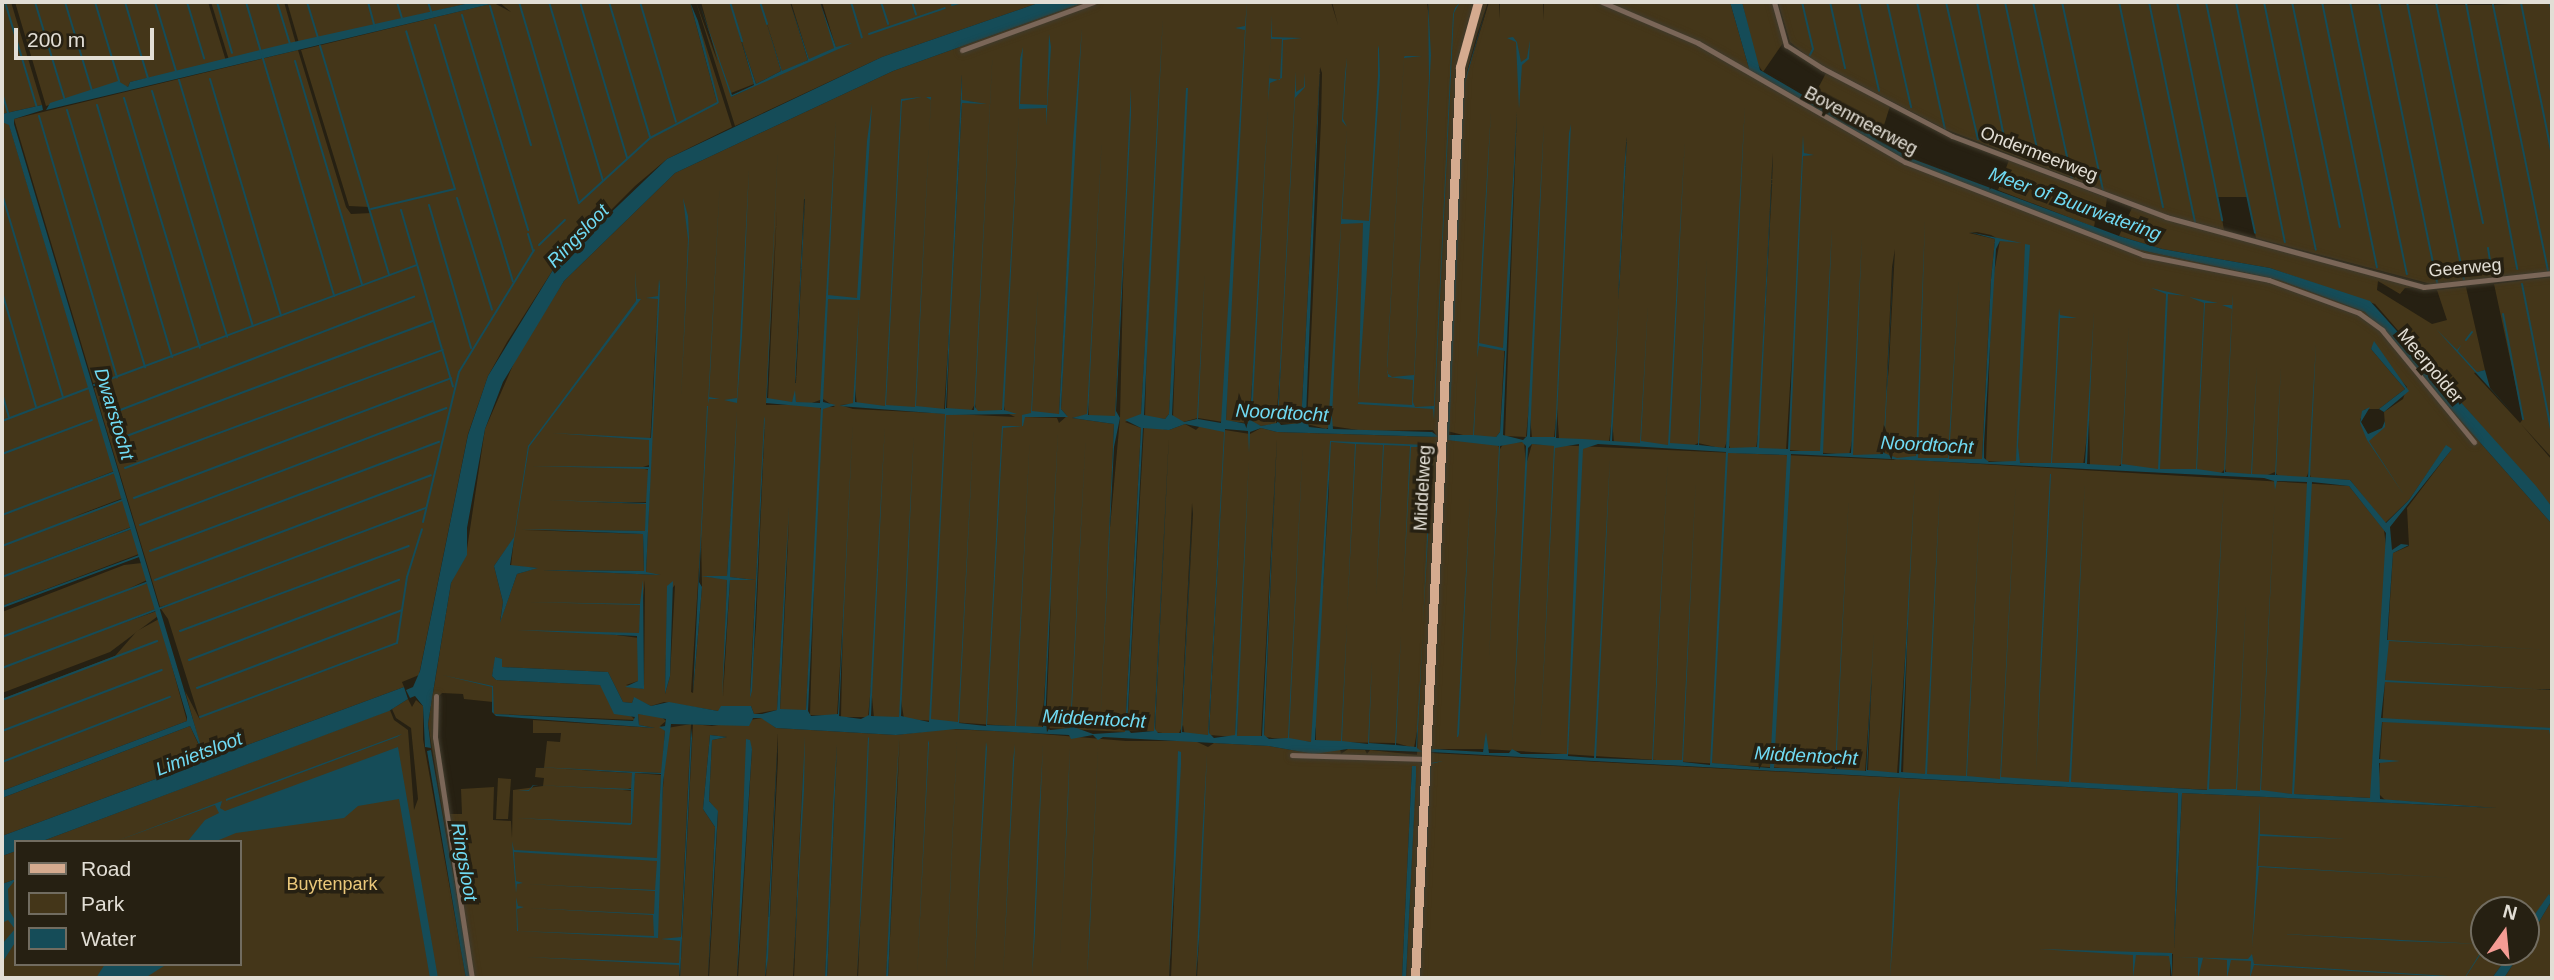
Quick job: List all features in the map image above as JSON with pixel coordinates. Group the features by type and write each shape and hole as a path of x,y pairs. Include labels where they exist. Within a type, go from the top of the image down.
{"main road":[{"name":"Middelweg","path":"1415,978 1460,67 1478,2"}],"street":[{"path":"962,50 1094,2"},
{"name":"Bovenmeerweg","path":"1602,2 1698,43 1825,120 1915,166 2143,255 2269,280 2359,313"},
{"name":"Ondermeerweg","path":"1774,2 1784,39 1792,51 1952,136 2166,216 2341,262"},
{"name":"Geerweg","path":"2341,262 2424,287 2552,273"},
{"name":"Meerpolder","path":"2359,313 2382,330 2474,442"},
{"path":"436,696 435,737 472,978"},
{"path":"1292,755 1426,760"}],"green space":[{"path":"2,2 11,2 42,105 2,114"},
{"path":"15,2 208,2 226,61 130,82 128,87 117,83 46,106"},
{"path":"211,2 284,2 296,44 229,60"},
{"path":"287,2 474,2 299,43"},
{"path":"499,2 690,2 717,102 698,21 732,127 667,159 635,186 556,265 507,342 488,376 468,434 419,675 402,682 404,687 2,836 2,798 190,726 202,752 185,691 200,720 168,619 161,609 179,601 160,607 94,388 113,378 93,383 14,119 298,50 346,207 351,214 371,213 369,207 349,206 301,50 494,3 511,12"},
{"path":"696,2 718,63 701,2 790,2 808,60 782,72 764,14 781,71 756,84 737,27 754,84 731,93 731,97 836,48 822,2 1041,2 882,57 735,126"},
{"path":"791,2 820,2 835,48 809,60"},
{"path":"1085,2 1331,2 1338,25 1332,2 1427,2 1429,19 1428,2 1488,2 1465,81 1489,2 1499,2 1499,19 1500,2 1543,2 1544,20 1544,2 1730,2 1750,72 1889,153 2131,248 2279,280 2365,312 2552,524 2552,689 2536,689 2552,690 2552,892 2540,908 2540,896 2470,896 2470,966 2501,966 2492,978 2172,978 2173,954 2141,954 2170,956 2170,978 1406,978 1416,766 1412,767 1402,978 1197,978 1200,915 1196,978 1171,978 1176,853 1169,978 888,978 900,738 886,978 858,978 861,903 857,978 827,978 837,744 825,978 794,978 803,769 793,978 766,978 768,927 765,978 738,978 752,749 747,740 737,978 709,978 718,812 709,801 712,740 727,737 710,735 703,809 715,827 708,978 680,978 693,724 712,726 762,718 776,728 896,735 947,729 1126,741 1195,741 1208,747 1214,743 1269,746 1314,754 1340,749 1341,754 1348,749 1365,750 1367,754 1370,750 1417,755 1418,726 1414,748 1396,743 1316,742 1316,726 1311,742 1264,737 1277,438 1261,737 1237,736 1238,685 1235,737 1209,735 1222,480 1208,735 1185,736 1183,725 1178,735 1155,732 1169,434 1154,731 1127,731 1144,426 1169,430 1185,424 1196,430 1200,426 1250,434 1261,428 1277,432 1438,437 1433,430 1365,431 1331,426 1326,429 1307,424 1321,121 1320,67 1301,424 1278,423 1281,358 1276,424 1261,426 1252,422 1254,359 1249,423 1226,421 1227,381 1223,422 1198,418 1183,422 1173,418 1178,272 1169,414 1165,419 1145,417 1148,294 1141,415 1125,422 1141,428 1125,732 1046,728 1051,598 1042,728 904,719 901,700 899,719 874,718 871,687 868,717 841,717 843,616 837,716 810,715 815,548 806,710 780,710 789,520 777,710 754,714 751,706 718,711 664,702 651,706 634,698 632,703 623,702 608,672 502,667 496,657 492,676 496,680 600,685 635,720 494,714 493,702 464,699 463,694 442,693 438,697 436,729 449,814 462,814 461,789 494,787 493,820 511,821 512,838 513,790 543,786 544,778 535,777 536,768 544,768 547,741 560,742 561,733 533,733 533,720 655,728 639,725 638,714 660,715 666,721 660,726 665,731 662,773 564,769 632,773 632,788 623,790 633,791 632,801 635,773 661,775 659,848 667,728 691,724 679,978 471,978 428,724 451,583 467,549 485,429 517,356 564,281 675,173 893,71","holes":["962,74 962,101 987,103 962,102 952,290","1517,111 1505,436 1526,437 1529,406 1532,438 1554,438 1557,409 1559,439 1609,442 1612,419 1614,443 1691,447 1698,443 1724,449 1727,441 1730,448 1756,449 1759,427 1759,449 1786,451 1792,354 1789,450 1849,455 1852,441 1853,455 1880,456 1885,426 1884,455 1896,460 1532,444 1526,465 1524,442 1504,443 1500,449 1496,442 1447,440 1447,431 1471,437 1496,437 1500,432","1627,137 1618,300 1626,143","1773,153 1772,187 1761,387","1073,156 1061,409 1067,416 1059,423 1057,418 1023,417 1059,414","804,199 805,199 795,383","777,209 768,400 792,402 795,396 796,402 809,404 823,399 835,407 823,407 822,413 820,407 812,405 766,405","1969,233 1991,235 2000,240 1992,284 1986,461 2083,466 2089,420 2090,466 2117,468 2121,464 2137,469 2220,474 2225,469 2227,474 2263,477 2275,472 2279,477 2306,478 2309,471 2311,478 2350,480 2385,523 2409,500 2446,446 2451,450 2407,508 2409,546 2393,553 2378,793 2385,800 2497,808 2182,793 2174,949 2178,793 1431,753 1432,749 1485,749 1829,771 1835,764 1837,770 1865,772 1872,672 1868,771 1897,774 1908,615 1903,774 1925,775 1927,768 1927,774 1933,776 2371,798 2387,554 2384,530 2349,486 1898,459 1982,459 1991,280 1995,239","1124,241 1120,418 1109,539 1114,424 1072,418 1087,415 1088,402 1089,417 1115,416","1895,249 1886,398 1892,267","657,313 646,573 661,575 543,570 644,571 643,534 524,530 646,531 646,504 596,502 647,502 649,470 640,468 649,465","950,319 947,409 971,411 975,404 976,411 1000,412 1004,406 1005,412 1015,417 853,409 840,405 853,404 855,389 857,405 944,410","2375,343 2382,359 2407,387 2403,399 2384,412 2385,426 2369,438 2360,420 2365,409 2379,409 2405,389 2371,349","765,417 756,626 750,698 751,672","1329,462 1329,490 1322,603","734,469 729,577 755,580 730,579 723,697 727,579 702,576 727,577","1192,503 1193,514 1182,724 1182,707","701,536 702,587 693,693","514,538 511,566 537,568 517,574 500,622 503,602 494,566","645,580 643,689 626,685 638,681 639,638 609,634 639,633","675,585 670,676 665,694 669,592","778,733 778,759 768,917"]},
{"path":"1742,2 1772,2 1783,43 1763,72 1756,62"},
{"path":"1778,2 2493,5 2552,2 2552,271 2431,284 2256,238 2247,197 2218,197 2224,230 2164,214 1945,129 1812,60 1790,42"},
{"path":"1826,73 1890,106 1879,141 1812,100"},
{"path":"3,121 9,124 114,471 63,491 115,473 123,498 73,517 123,500 131,527 21,569 132,529 139,554 2,606"},
{"path":"2009,160 2107,198 2105,212 2097,210 2094,227 1998,190"},
{"path":"2132,208 2421,287 2405,288 2400,294 2378,281 2377,290 2432,324 2447,320 2437,290 2466,287 2485,370 2474,373 2520,423 2523,419 2494,284 2552,277 2552,458 2521,424 2552,460 2552,507 2375,304 2270,268 2162,249 2119,236"},
{"path":"142,563 147,580 128,589 148,583 156,609 94,633 157,611 158,616 110,652 2,693 2,612 124,565"},
{"path":"159,619 187,721 2,791 2,699 115,656 137,631"},
{"name":"Buytenpark","path":"408,699 412,707 416,700 423,706 423,739 466,978 2,978 2,887 14,882 14,966 242,966 242,840 45,840 390,710 394,720 408,730 414,810 418,799 411,728 396,718 392,709"},
{"path":"498,778 511,779 508,819 496,819"},
{"path":"14,852 14,880 2,884 2,856"},
{"path":"2552,900 2552,978 2504,978 2512,966 2540,966 2540,920"}],"water":[{"path":"474,2 499,2 46,110 50,103 118,81 128,87 130,82"},
{"path":"690,2 698,21 719,103 717,102"},
{"path":"699,2 732,95 754,85 741,39 756,84 781,71 766,22 782,71 808,60 790,2 809,59 834,48 820,2 836,47 852,43 731,97"},
{"path":"1041,2 1085,2 893,71 675,173 564,281 503,382 485,429 467,528 467,555 451,583 428,724 431,748 425,747 423,706 415,696 410,698 406,690 413,687 420,671 468,435 488,376 556,265 667,159 882,57"},
{"path":"1247,2 1226,420 1247,424 1250,419 1268,107 1252,421 1261,426 1277,423 1296,71 1296,92 1304,87 1304,73 1305,87 1295,98 1278,421 1281,425 1301,423 1320,67 1306,417 1309,427 1328,429 1347,127 1342,219 1369,221 1378,45 1380,76 1358,401 1363,223 1341,224 1333,429 1432,432 1439,437 1277,432 1261,428 1250,432 1249,453 1248,431 1225,429 1209,733 1214,738 1235,735 1249,458 1237,736 1262,736 1277,437 1264,735 1269,739 1288,738 1303,440 1289,738 1311,742 1330,441 1427,445 1432,447 1433,450 1423,625 1431,447 1411,447 1402,617 1410,446 1384,445 1376,599 1383,445 1356,444 1347,617 1355,444 1331,442 1315,740 1341,741 1347,621 1342,741 1368,744 1372,660 1369,743 1395,745 1401,633 1396,745 1416,747 1423,630 1417,748 1423,752 1348,749 1314,754 1269,746 1103,737 1098,740 1093,735 1071,739 1069,735 956,729 896,735 776,728 761,718 753,718 749,726 671,724 663,783 658,938 517,931 516,897 518,906 524,907 517,909 518,931 654,936 653,915 527,908 654,914 655,891 526,884 655,890 657,861 514,852 516,881 523,883 517,884 516,893 512,841 514,850 657,858 661,774 635,773 632,824 630,825 516,818 631,823 631,790 538,785 631,789 632,773 537,767 661,773 665,731 659,727 665,726 666,719 638,714 639,725 655,728 494,714 633,721 635,717 614,714 600,685 496,680 492,676 495,657 502,659 502,667 608,672 623,702 632,703 634,697 651,706 669,702 718,711 721,706 751,706 754,714 777,710 789,506 780,709 806,710 821,408 766,403 778,144 767,398 792,402 795,390 796,402 820,403 836,119 828,295 857,298 867,141 872,104 860,300 828,299 823,402 836,405 823,409 808,711 811,716 838,714 853,418 839,716 861,719 869,715 885,424 871,716 899,717 914,433 901,716 929,722 945,414 839,406 853,403 859,306 855,402 885,406 901,99 922,97 902,101 886,405 915,407 929,141 916,406 945,409 962,74 962,100 987,104 962,103 946,408 974,410 993,45 975,407 978,411 1002,410 1019,113 1004,410 1017,414 946,415 931,719 958,722 974,422 959,723 986,726 1002,426 1022,426 1022,415 1031,413 1038,287 1032,411 1059,414 1073,142 1082,27 1061,409 1068,417 1025,417 1023,426 1003,428 987,725 1015,726 1030,434 1016,726 1043,727 1058,430 1045,725 1050,730 1070,728 1086,431 1071,726 1093,734 1125,732 1141,428 1125,420 1141,414 1163,16 1144,415 1165,419 1169,414 1188,88 1172,415 1184,422 1197,419 1205,271 1198,419 1221,423 1245,30 1235,28 1245,26","holes":["1185,424 1224,432 1208,735 1182,732 1193,498 1181,733 1158,733 1155,729 1169,434 1154,731 1131,733 1127,728 1143,428 1169,430"]},
{"path":"1428,2 1431,55 1413,402 1415,407 1434,406 1453,14 1460,2 1454,13 1434,420 1433,409 1358,404 1412,405 1413,380 1388,377 1388,374 1392,377 1414,375 1429,77"},
{"path":"1488,2 1465,83 1449,435 1473,435 1477,370 1474,435 1496,437 1500,432 1505,351 1479,346 1477,358 1482,257 1491,110 1479,343 1503,348 1517,111 1503,435 1523,440 1527,436 1544,122 1530,437 1555,437 1571,124 1556,438 1610,441 1619,303 1612,441 1640,443 1648,303 1641,441 1668,445 1685,138 1670,443 1698,445 1707,254 1699,445 1726,448 1745,104 1729,448 1757,447 1773,153 1759,448 1788,449 1803,135 1804,153 1814,155 1803,156 1790,451 1820,451 1832,227 1823,454 1851,453 1862,236 1853,455 1883,454 1894,248 1884,453 1897,458 1916,456 1925,218 1918,458 1948,458 1959,276 1949,459 1982,459 1995,239 1969,232 2022,243 2000,241 1996,249 1984,444 1984,458 1989,462 2016,461 2025,244 2030,245 2018,446 2020,463 2051,463 2059,308 2060,315 2077,318 2060,318 2052,463 2085,463 2094,310 2087,464 2121,466 2129,322 2122,464 2158,469 2166,294 2151,288 2186,296 2168,294 2160,469 2196,469 2204,303 2189,297 2218,303 2205,303 2197,469 2224,473 2232,309 2222,305 2232,305 2233,294 2225,472 2251,474 2257,364 2252,474 2275,475 2281,365 2276,475 2308,477 2316,343 2310,477 2350,480 2386,523 2409,500 2446,445 2452,449 2390,527 2392,550 2401,544 2409,545 2393,553 2387,640 2552,650 2389,641 2385,680 2552,690 2385,682 2381,718 2552,728 2552,744 2549,730 2382,722 2379,759 2400,761 2379,763 2380,799 2497,808 2182,793 2174,949 2178,793 1430,752 1432,749 1483,752 1486,732 1489,753 1509,753 1512,749 1521,754 1567,754 1579,444 1555,448 1540,746 1554,446 1532,444 1528,448 1512,745 1526,446 1522,442 1500,446 1489,661 1499,446 1447,440 1432,734 1464,83","holes":["1598,444 1726,452 1710,765 1683,762 1696,476 1682,760 1653,760 1668,456 1652,760 1596,758 1610,457 1594,758 1568,756 1583,449","1728,453 1787,455 1770,768 1712,763","1791,454 2264,478 2274,481 2275,490 2277,481 2307,482 2292,794 2261,790 2275,493 2260,791 2237,790 2246,601 2236,789 2209,789 2224,484 2207,790 2071,782 2085,480 2069,782 2001,777 2016,477 2000,779 1967,776 1980,502 1966,776 1927,774 1940,485 1925,774 1901,772 1915,475 1899,773 1867,770 1874,630 1866,771 1836,769 1849,493 1835,769 1774,768","2312,482 2349,486 2386,533 2370,798 2294,794"]},
{"path":"1730,2 1742,2 1760,70 1910,158 2119,236 2162,249 2270,268 2370,301 2536,486 2552,507 2552,524 2365,312 2279,280 2131,248 1905,160 1750,72"},
{"path":"1272,15 1272,37 1302,38 1283,40 1282,78 1280,79 1282,39 1271,39 1270,58"},
{"path":"1049,34 1051,47 1046,126 1046,108 1019,109 1020,59 1023,47 1020,104 1047,105"},
{"path":"1513,37 1517,42 1521,62 1527,58 1530,40 1529,59 1522,65 1519,109 1516,42 1507,38"},
{"path":"1347,57 1343,119 1347,127 1342,121"},
{"path":"1269,78 1278,80 1270,83 1268,102"},
{"path":"1131,87 1116,411 1120,418 1114,447 1100,728 1114,424 1072,418 1087,414 1102,136 1088,415 1115,416"},
{"path":"42,105 43,110 14,119 14,124 203,753 190,726 2,798 2,791 187,721 9,125 2,122 2,114"},
{"path":"1627,137 1620,276 1618,300 1624,169"},
{"path":"749,168 737,403 724,400 737,398"},
{"path":"720,179 709,397 720,399 709,399 708,404"},
{"path":"805,189 803,242 795,386 795,374"},
{"path":"683,198 688,216 689,237 681,400 688,239"},
{"path":"635,270 637,299 641,299 529,447 510,565 538,568 517,574 500,623 503,602 494,566 514,537 528,446 636,301"},
{"path":"659,279 646,572 661,575 542,570 644,571 643,534 521,529 645,531 646,504 547,500 646,503 648,469 531,466 649,467 649,440 552,433 651,438 658,299 646,298 658,296"},
{"path":"2436,329 2457,350 2461,345 2458,351 2477,372 2485,370 2490,388 2516,417"},
{"path":"2374,341 2409,391 2384,412 2379,409 2405,389 2371,349"},
{"path":"707,406 699,582 702,587 693,693"},
{"path":"2370,407 2361,422 2368,434 2382,428 2385,421 2385,427 2369,441 2404,495 2367,440 2360,423 2362,411"},
{"path":"737,410 730,577 755,580 730,580 722,697 727,580 701,576 727,576"},
{"path":"765,416 752,691 750,698 764,420"},
{"path":"2051,474 2036,775 2041,649"},
{"path":"1470,498 1459,734 1457,737"},
{"path":"643,580 644,689 625,687 638,681 637,636 517,630 639,633 640,605 528,602 640,604"},
{"path":"673,581 670,676 665,694 667,586"},
{"path":"442,675 493,686 494,714 492,687"},
{"path":"404,687 408,699 389,711 45,840 14,840 14,852 2,856 2,836"},
{"path":"691,728 680,978 679,965 526,957 679,963 680,941 661,939 681,937"},
{"path":"402,734 397,737 226,801 226,799"},
{"path":"710,735 727,737 712,740 709,801 718,811 708,978 715,827 703,809"},
{"path":"805,736 804,790 793,978"},
{"path":"868,738 866,822 857,978"},
{"path":"899,738 888,978 886,978 893,835"},
{"path":"746,739 750,740 752,749 737,978"},
{"path":"778,739 768,958 765,978"},
{"path":"928,740 929,743 917,978 928,746"},
{"path":"957,741 947,961 946,978 954,802"},
{"path":"986,742 987,748 974,978 980,854"},
{"path":"837,744 827,978 825,978 833,805"},
{"path":"1015,744 1003,978 1013,760"},
{"path":"1043,745 1035,932 1032,978 1038,832"},
{"path":"1070,746 1068,805 1059,978 1063,899"},
{"path":"398,747 438,978 430,978 399,799 358,806 344,818 236,833 219,840 189,840 205,820 219,813 215,805 119,840 222,801 220,808 225,811"},
{"path":"1098,747 1090,929 1087,978"},
{"path":"431,750 471,978 466,978 461,951 427,751"},
{"path":"1178,751 1181,752 1181,765 1169,978"},
{"path":"1207,753 1200,925 1196,978 1202,839"},
{"path":"1443,761 1431,764 1420,978 1430,763"},
{"path":"1412,766 1416,766 1416,777 1406,978 1402,978"},
{"path":"1900,785 1894,925 1890,978 1898,803"},
{"path":"2260,802 2260,834 2346,839 2260,836 2258,866 2454,878 2259,867 2252,949"},
{"path":"14,880 8,889 9,910 14,919 14,928 8,920 2,923 2,884"},
{"path":"2549,894 2552,900 2540,920 2540,907"},
{"path":"14,930 14,944 2,963 2,944"},
{"path":"2266,933 2470,944 2400,941"},
{"path":"2038,949 2172,953 2172,978 2169,956 2136,955 2133,978 2133,955"},
{"path":"2252,954 2254,964 2465,977 2473,966 2465,978 2254,965 2250,978 2251,961 2231,960 2227,978 2227,960 2203,958 2198,978 2198,958 2177,957 2248,959"},
{"path":"104,966 164,966 145,978 96,978"},
{"path":"2501,966 2512,966 2504,978 2492,978"}],"waterway":[{"path":"5,2 37,108"},
{"path":"35,2 65,101"},
{"path":"65,2 92,91"},
{"path":"95,2 119,81"},
{"path":"125,2 148,78"},
{"path":"155,2 176,71"},
{"path":"187,2 204,58"},
{"path":"217,2 232,53"},
{"path":"246,2 334,296"},
{"path":"277,2 290,44"},
{"path":"307,2 319,41"},
{"path":"368,2 375,28"},
{"path":"397,2 402,18"},
{"path":"428,2 432,14"},
{"path":"519,2 579,203 650,138 717,103"},
{"path":"549,2 603,181"},
{"path":"580,2 627,158"},
{"path":"609,2 650,137"},
{"path":"640,2 676,122"},
{"path":"730,2 742,41"},
{"path":"760,2 767,24"},
{"path":"851,2 862,37"},
{"path":"881,2 888,24"},
{"path":"912,2 916,14"},
{"path":"952,5 963,2"},
{"path":"1802,2 1813,49 1810,55"},
{"path":"1830,2 1845,68"},
{"path":"1859,2 1879,91"},
{"path":"1887,2 1911,107"},
{"path":"1917,2 1945,129"},
{"path":"1946,2 1978,139"},
{"path":"1977,2 2005,142"},
{"path":"2005,2 2039,158"},
{"path":"2033,2 2072,179"},
{"path":"2062,2 2103,190"},
{"path":"2119,2 2163,207"},
{"path":"2149,2 2195,222"},
{"path":"2177,2 2222,220"},
{"path":"2206,2 2255,233"},
{"path":"2236,2 2285,242"},
{"path":"2264,2 2316,250"},
{"path":"2292,2 2340,227"},
{"path":"2322,2 2377,267"},
{"path":"2350,2 2407,274"},
{"path":"2379,2 2437,283"},
{"path":"2407,2 2464,279"},
{"path":"2436,2 2483,223"},
{"path":"2550,2 2552,14"},
{"path":"2466,3 2517,269"},
{"path":"2521,3 2552,155"},
{"path":"2493,5 2548,270"},
{"path":"490,6 531,145"},
{"path":"869,34 945,8"},
{"path":"462,15 528,230"},
{"path":"435,25 513,281"},
{"path":"371,209 455,189 406,31"},
{"path":"320,46 389,275"},
{"path":"295,61 362,285"},
{"path":"210,79 281,316"},
{"path":"179,80 253,326"},
{"path":"152,91 227,337"},
{"path":"2,93 8,113"},
{"path":"124,98 200,348"},
{"path":"97,105 172,357"},
{"path":"67,110 145,367"},
{"name":"Dwarstocht","path":"39,116 117,378"},
{"path":"2,194 63,397"},
{"path":"457,198 492,310"},
{"path":"429,205 471,348"},
{"path":"401,210 453,387"},
{"name":"Ringsloot","path":"539,245 565,220"},
{"path":"528,234 533,250"},
{"path":"2488,248 2492,274"},
{"path":"423,522 459,372 534,250"},
{"name":"Dwarstocht","path":"94,385 416,265"},
{"path":"2522,284 2552,434"},
{"path":"2,292 36,407"},
{"name":"Dwarstocht","path":"110,414 414,297"},
{"path":"2503,314 2523,419"},
{"name":"Dwarstocht","path":"116,440 433,321"},
{"path":"2466,340 2472,332"},
{"name":"Dwarstocht","path":"125,468 443,350"},
{"path":"134,498 451,378"},
{"name":"Dwarstocht","path":"2,421 89,388"},
{"path":"2,393 9,418"},
{"path":"140,525 446,408"},
{"path":"2,454 92,420"},
{"path":"150,551 439,442"},
{"name":"Dwarstocht","path":"2,515 115,472"},
{"path":"155,580 431,475"},
{"path":"2,546 125,499"},
{"path":"2,668 426,508"},
{"path":"2,577 132,528"},
{"path":"200,717 397,643 407,577 422,529"},
{"path":"180,631 409,546"},
{"path":"2,607 139,556"},
{"path":"189,660 399,580"},
{"path":"2,637 146,583"},
{"path":"197,688 402,610"},
{"path":"2,700 157,641"},
{"path":"2,731 162,670"},
{"path":"2,762 170,697"}],"water label":[{"name":"Meer of Buurwatering","path":"2075,204"},
{"name":"Noordtocht","path":"1282,413"},
{"name":"Noordtocht","path":"1927,445"},
{"name":"Middentocht","path":"1094,719"},
{"name":"Limietsloot","path":"199,754"},
{"name":"Middentocht","path":"1806,756"}]}
